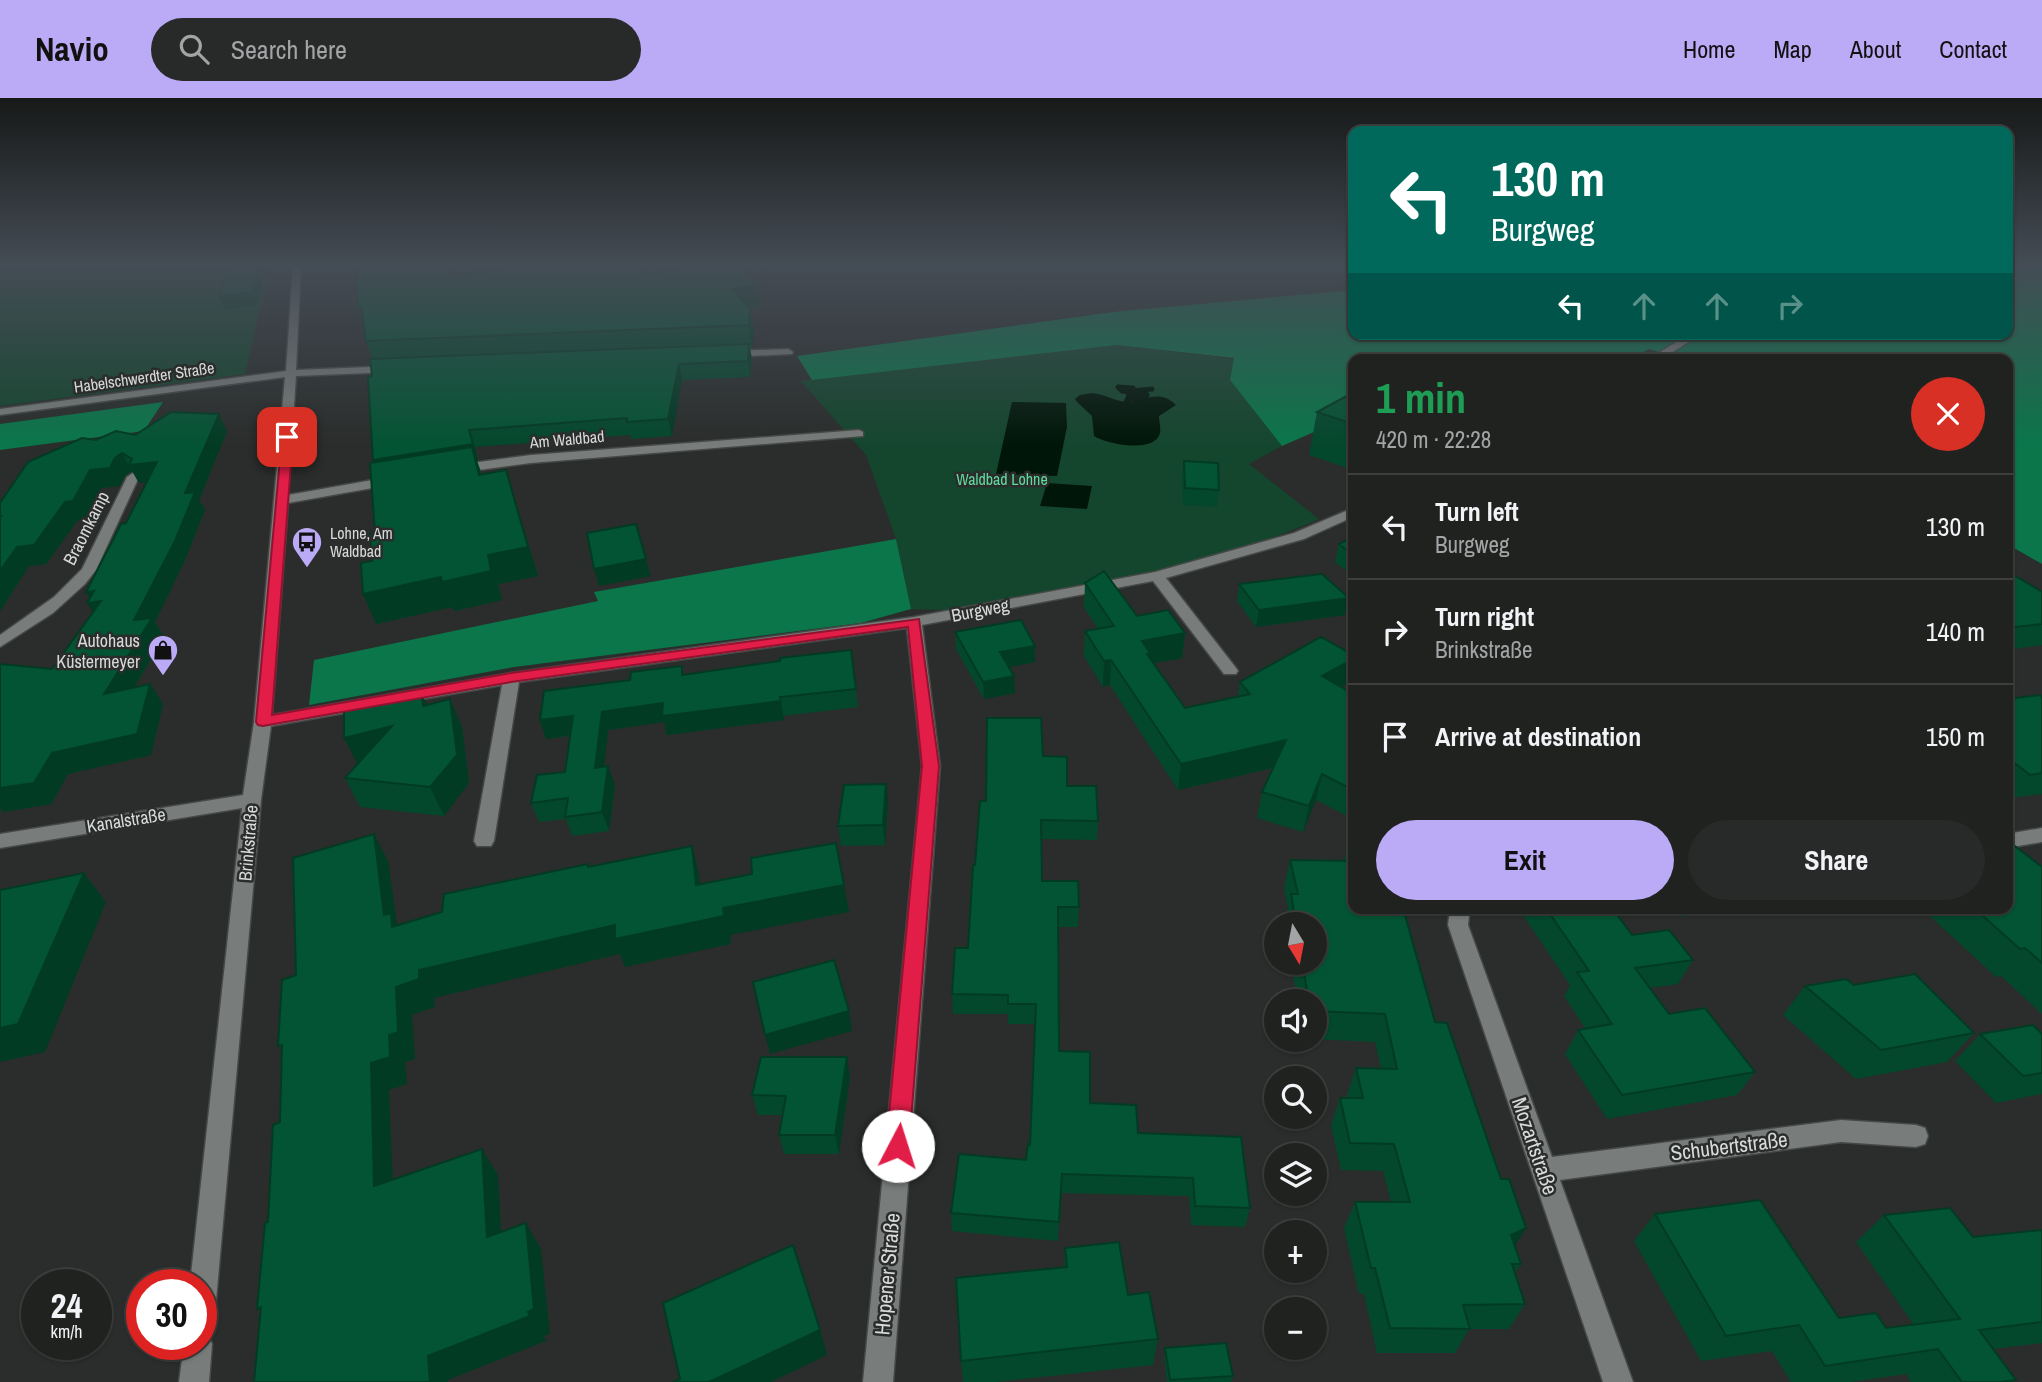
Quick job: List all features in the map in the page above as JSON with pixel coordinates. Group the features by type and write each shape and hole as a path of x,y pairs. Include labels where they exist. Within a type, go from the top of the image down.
{"street":[{"name":"Brinkstraße","path":"205,1269 252,800 263,722 292,373 292,326"},
{"path":"1662,354 1686,340"},
{"path":"719,355 788,352"},
{"name":"Habelschwerdter Straße","path":"0,412 292,373 402,369"},
{"name":"Am Waldbad","path":"444,471 531,459 859,434"},
{"name":"Braomkamp","path":"0,642 64,598 80,582 89,570 133,477"},
{"path":"281,500 405,478"},
{"name":"Burgweg","path":"263,722 511,678 914,622 1157,576 1299,536 1348,514"},
{"path":"1157,576 1230,671"},
{"name":"Hopener Straße","path":"878,1382 931,766 914,622"},
{"path":"484,841 511,678"},
{"name":"Kanalstraße","path":"0,841 252,800"},
{"path":"2013,842 2042,835"},
{"path":"2013,848 2025,857"},
{"name":"Mozartstraße","path":"1459,914 1458,925 1618,1382"},
{"name":"Schubertstraße","path":"1543,1170 1841,1131 1916,1136"},
{"path":"194,1382 196,1360"}],"green space":[{"path":"0,326 256,326 245,374 0,406"},
{"path":"1013,326 1348,326 1348,340 2013,340 2013,326 2042,326 2042,564 2013,547 2013,354 1664,354 1649,349 1640,354 1348,354 1348,417 1282,446 1230,380 1234,358 1117,345 812,380 797,356"},
{"name":"Waldbad Lohne","path":"1117,345 1235,359 1230,380 1282,446 1249,464 1319,519 1229,552 1135,575 946,610 911,609 896,539 866,455 801,381"},
{"path":"163,402 144,431 0,450 0,424"},
{"path":"896,539 911,609 861,623 514,667 309,705 314,660 598,601 594,592"}],"shaded area":[{"path":"1092,393 1126,402 1164,397 1176,405 1159,416 1160,433 1156,439 1140,445 1119,444 1094,436 1092,416 1075,399 1080,395"},
{"path":"1012,402 1066,403 1067,427 1057,476 996,474"},
{"path":"1047,483 1092,486 1087,509 1040,506"}],"building":[{"path":"364,326 727,326 366,341"},
{"path":"749,344 748,361 679,364 668,419 627,422 627,418 469,430 473,444 373,460 368,377 372,376 370,359"},
{"path":"1348,395 1348,422 1317,412"},
{"path":"171,412 219,414 185,493 195,492 175,541 134,620 152,618 104,694 150,684 137,734 52,753 34,783 0,788 0,664 52,669 101,601 87,603 94,591 86,592 157,462 129,465 132,459 122,453 115,458 110,468 90,470 73,501 65,502 34,545 17,547 0,571 0,503 28,462 82,438 96,440 116,431 135,435"},
{"path":"472,447 479,475 506,470 528,547 488,555 491,571 442,582 441,577 363,594 361,563 372,561 370,534 375,533 370,463"},
{"path":"1184,461 1218,463 1219,490 1185,488"},
{"path":"636,524 646,559 594,569 587,533"},
{"path":"1348,540 1348,551 1339,544"},
{"path":"1104,571 1137,616 1168,610 1185,633 1142,641 1150,653 1147,654 1185,708 1250,694 1240,682 1321,637 1348,652 1348,662 1322,676 1348,691 1348,787 1322,774 1309,806 1262,792 1286,740 1181,764 1111,660 1104,661 1085,631 1114,626 1085,583"},
{"path":"1322,574 1348,598 1259,610 1239,584"},
{"path":"2013,575 2042,592 2042,624 2015,627"},
{"path":"1021,620 1035,646 1000,652 1014,676 983,682 955,632"},
{"path":"851,650 856,689 780,697 781,701 662,716 663,703 602,712 595,768 608,766 602,812 565,817 568,798 531,803 537,775 565,772 573,716 540,720 544,691 630,680 631,672 682,666 682,675 780,661 780,658"},
{"path":"421,692 423,706 450,699 457,755 430,787 345,778 392,726 344,738 344,710"},
{"path":"2042,697 2042,773 2030,775 2013,762 2013,698"},
{"path":"987,718 1041,718 1043,756 1067,757 1067,786 1096,786 1098,821 1041,820 1042,881 1078,881 1079,907 1058,907 1059,1051 1090,1052 1090,1103 1136,1105 1138,1133 1241,1137 1250,1208 1195,1206 1193,1178 1062,1174 1059,1222 951,1213 959,1154 1026,1160 1028,1144 1030,1145 1036,1004 1008,1004 1008,995 952,994 955,948 968,948 980,801 986,801"},
{"path":"886,784 883,825 838,826 844,785"},
{"path":"374,834 384,915 391,913 392,927 442,912 444,894 692,846 696,885 752,874 751,858 836,843 844,885 723,908 724,916 615,939 615,925 419,970 419,979 396,987 398,1032 389,1035 390,1057 371,1063 374,1186 482,1149 487,1237 526,1223 534,1309 528,1312 530,1316 428,1356 430,1382 254,1382 261,1307 257,1309 265,1223 268,1222 273,1125 280,1122 282,1045 278,1046 282,980 296,975 293,858"},
{"path":"2013,845 2042,867 2042,963 2025,948 2020,949 1981,914 2013,914"},
{"path":"1290,860 1348,861 1348,914 1405,914 1435,1022 1447,1023 1501,1179 1509,1179 1526,1228 1511,1235 1521,1264 1512,1264 1525,1304 1463,1305 1470,1329 1390,1328 1375,1268 1371,1268 1355,1202 1410,1202 1394,1144 1350,1143 1340,1098 1363,1098 1356,1068 1397,1069 1385,1014 1327,1012 1327,989 1307,989 1304,975 1327,975 1327,912 1294,912 1291,894 1298,894"},
{"path":"84,873 18,1024 0,1028 0,890"},
{"path":"1550,914 1616,914 1632,935 1669,930 1693,960 1635,968 1669,1014 1705,1008 1755,1072 1622,1095 1578,1030 1612,1024 1577,972 1589,971"},
{"path":"834,960 849,1011 765,1035 753,982"},
{"path":"1915,974 1974,1033 1881,1050 1805,986 1846,979 1854,985"},
{"path":"2033,1025 2042,1034 2042,1073 2023,1076 1980,1034"},
{"path":"761,1057 847,1057 835,1135 779,1135 786,1096 752,1095"},
{"path":"1760,1200 1839,1318 1876,1313 1886,1328 1960,1319 1884,1215 1950,1208 1973,1237 2042,1230 2042,1322 1979,1330 2016,1380 1962,1382 1938,1349 1825,1366 1799,1325 1726,1336 1655,1214"},
{"path":"1119,1242 1128,1295 1149,1292 1158,1339 961,1361 956,1278 1067,1267 1065,1248"},
{"path":"793,1245 820,1330 709,1382 673,1382 680,1379 663,1303"},
{"path":"1226,1343 1233,1376 1170,1380 1165,1348"}],"waterway":[{"path":"1129,394 1131,392 1122,391 1118,387 1133,388 1132,391 1152,389"},
{"path":"1137,393 1146,395"},
{"path":"1131,394 1146,395"},
{"path":"1130,396 1137,399 1146,395"},
{"path":"1125,407 1130,396"}],"place":[{"name":"Lohne, Am Waldbad","path":"307,569"},
{"name":"Autohaus Küstermeyer","path":"163,677"}],"route":[{"path":"287,437 263,722 511,678 914,622 931,766 898,1146"}]}
